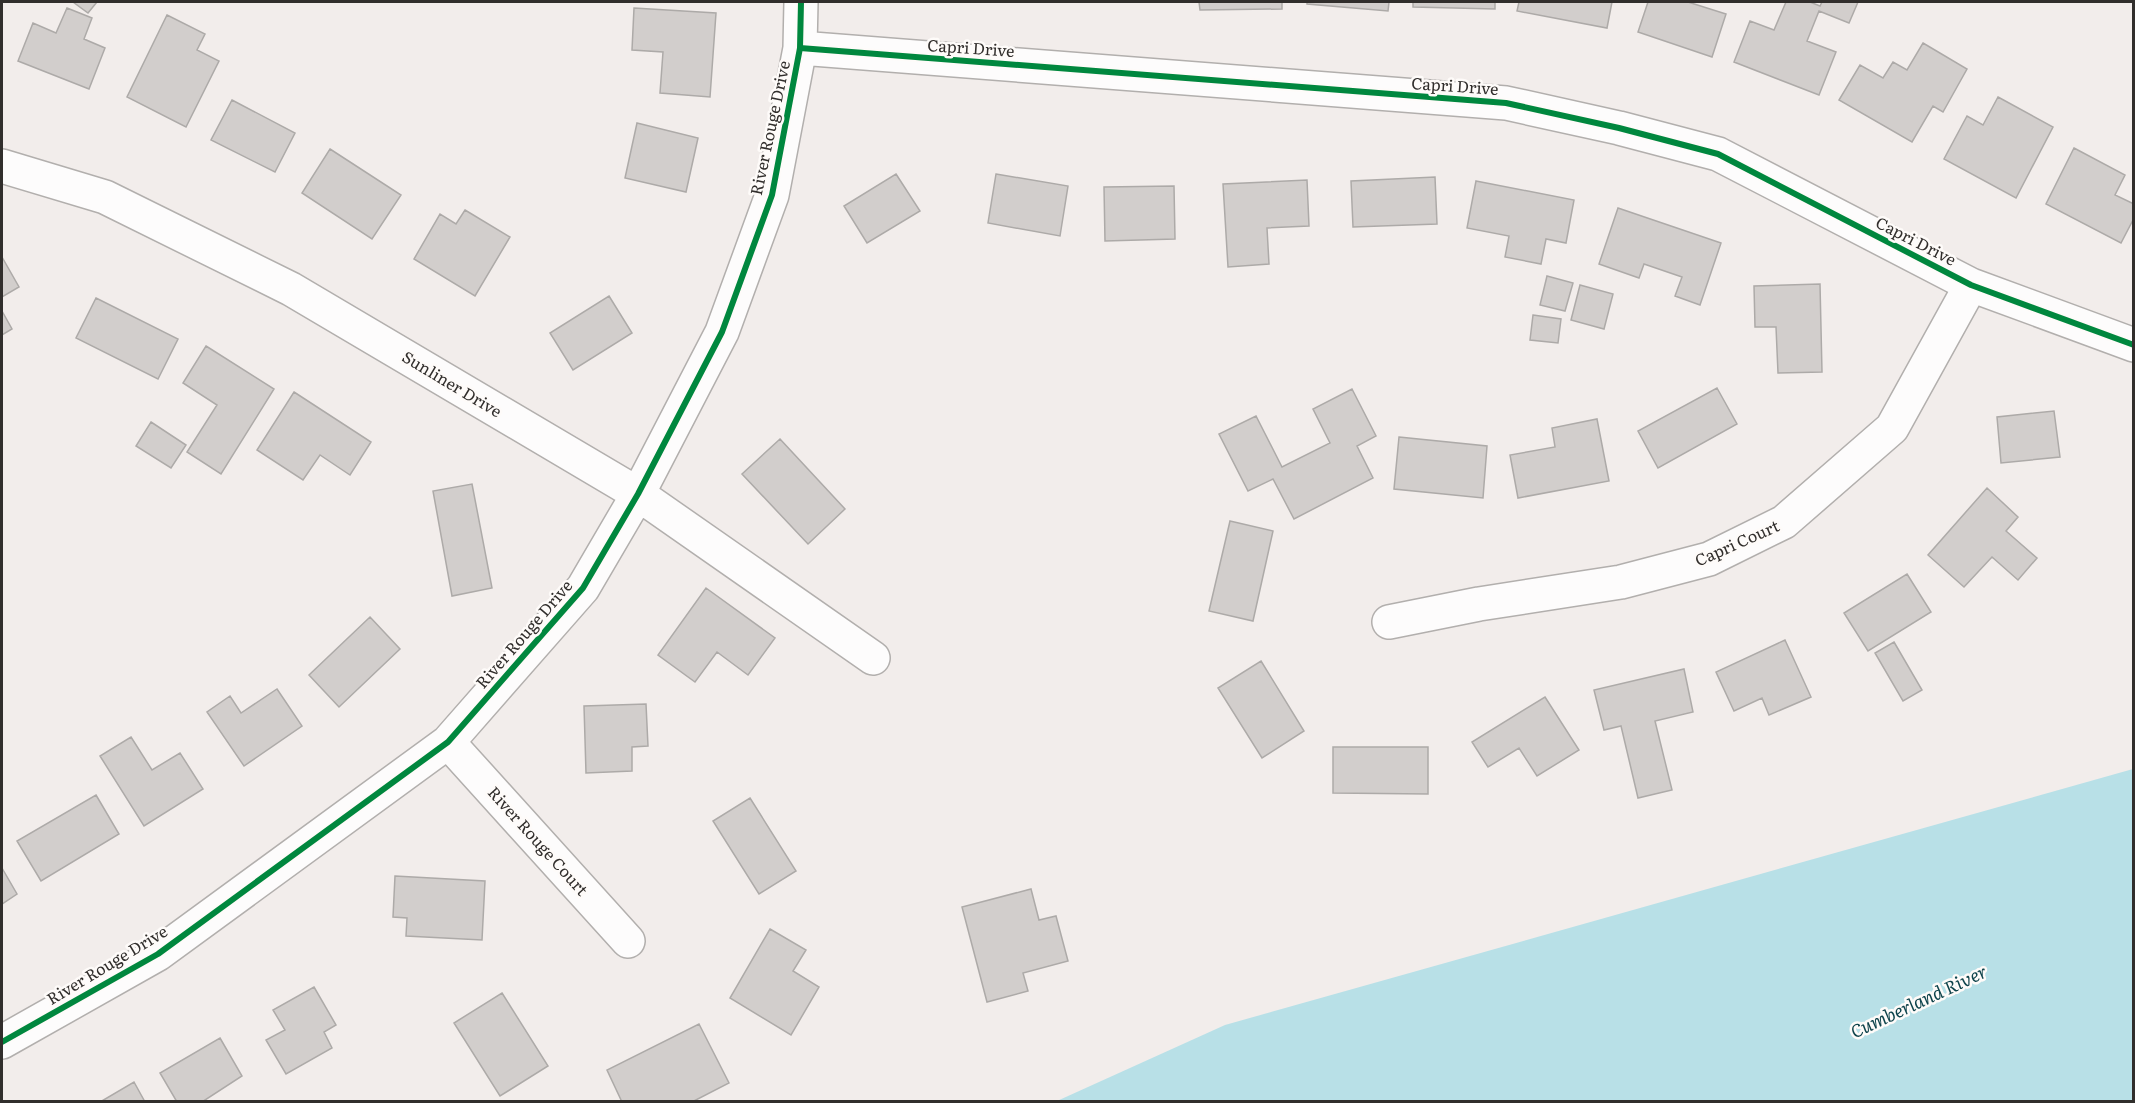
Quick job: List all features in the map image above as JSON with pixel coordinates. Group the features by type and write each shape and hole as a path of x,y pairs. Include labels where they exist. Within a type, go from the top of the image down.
{"street":[{"name":"River Rouge Drive","path":"2,1042 158,954 448,742 583,588 638,494 726,321 772,195 800,48 801,2"},
{"name":"Capri Drive","path":"800,48 1506,103 1619,128 1718,154 1971,285 2133,345"},
{"name":"Sunliner Drive","path":"2,166 105,197 291,289 638,494 873,658"},
{"name":"Capri Court","path":"1389,622 1479,604 1621,582 1709,559 1784,522 1892,428 1971,285"},
{"name":"River Rouge Court","path":"448,742 628,941"}],"water":[{"name":"Cumberland River","path":"2133,769 2133,1101 1057,1101 1225,1025"}],"building":[{"path":"73,2 97,2 88,13"},
{"path":"1199,2 1282,2 1282,9 1200,10"},
{"path":"1307,2 1389,2 1388,11 1307,4"},
{"path":"1413,2 1495,2 1495,9 1413,7"},
{"path":"1519,2 1612,2 1607,28 1517,11"},
{"path":"1648,2 1688,2 1726,14 1712,57 1638,32"},
{"path":"1786,2 1810,2 1820,6 1822,2 1858,2 1849,23 1819,11 1807,41 1836,52 1819,95 1734,62 1750,21 1774,30"},
{"path":"67,8 92,18 84,39 105,48 89,89 18,61 33,23 56,33"},
{"path":"634,8 716,13 710,97 660,93 663,52 632,50"},
{"path":"167,15 205,34 197,50 219,61 186,127 127,97"},
{"path":"1923,43 1967,69 1943,112 1933,106 1912,142 1839,100 1860,65 1883,78 1893,62 1907,70"},
{"path":"1998,97 2053,127 2016,198 1944,159 1967,116 1983,125"},
{"path":"232,100 295,133 275,172 211,140"},
{"path":"637,123 698,138 686,192 625,178"},
{"path":"2074,148 2125,175 2115,195 2134,204 2134,218 2121,243 2046,204"},
{"path":"330,149 401,195 372,239 302,193"},
{"path":"896,174 920,211 867,243 844,206"},
{"path":"996,174 1068,186 1060,236 988,223"},
{"path":"1435,177 1437,224 1353,227 1351,181"},
{"path":"1307,180 1309,226 1267,228 1269,264 1228,267 1223,184"},
{"path":"1476,181 1574,200 1566,243 1546,239 1541,264 1505,257 1509,236 1467,228"},
{"path":"1174,186 1175,239 1105,241 1104,187"},
{"path":"1618,208 1721,243 1700,305 1675,296 1682,277 1644,264 1639,278 1599,264"},
{"path":"465,210 510,237 475,296 414,259 440,214 456,224"},
{"path":"2,257 19,287 2,297"},
{"path":"1547,276 1573,283 1565,311 1540,305"},
{"path":"1820,284 1822,372 1778,373 1776,327 1755,327 1754,286"},
{"path":"1580,285 1613,294 1604,329 1571,320"},
{"path":"609,296 632,333 573,370 550,333"},
{"path":"96,298 178,339 158,379 76,338"},
{"path":"2,311 12,329 2,335"},
{"path":"1533,315 1561,319 1558,343 1530,340"},
{"path":"206,346 274,389 221,474 187,452 217,405 183,383"},
{"path":"1717,388 1737,424 1658,468 1638,431"},
{"path":"1352,389 1376,436 1357,446 1373,478 1294,519 1273,479 1248,491 1219,434 1256,416 1282,467 1330,443 1313,409"},
{"path":"294,392 371,442 350,475 320,455 303,480 257,450"},
{"path":"2054,411 2060,457 2001,463 1997,417"},
{"path":"1597,419 1609,481 1518,498 1510,455 1555,447 1552,428"},
{"path":"151,422 186,445 171,468 136,446"},
{"path":"1399,437 1487,446 1483,498 1394,489"},
{"path":"780,439 845,509 808,544 742,474"},
{"path":"472,484 492,588 452,596 433,491"},
{"path":"1987,488 2018,517 2006,531 2037,558 2018,580 1992,557 1964,587 1928,555"},
{"path":"1230,521 1273,531 1253,621 1209,611"},
{"path":"1907,574 1931,612 1868,651 1844,613"},
{"path":"706,588 775,638 748,675 717,652 695,682 658,655"},
{"path":"370,617 400,649 339,707 309,675"},
{"path":"1785,640 1811,697 1769,715 1762,698 1734,711 1716,672"},
{"path":"1894,642 1922,690 1903,701 1875,653"},
{"path":"1261,661 1304,731 1262,758 1218,688"},
{"path":"1684,669 1693,712 1655,721 1672,790 1638,798 1621,726 1604,730 1594,690"},
{"path":"277,689 302,726 244,766 207,712 230,696 241,713"},
{"path":"1545,697 1579,750 1537,776 1519,748 1488,767 1472,742"},
{"path":"646,704 648,746 632,747 632,771 586,773 584,706"},
{"path":"131,737 152,770 180,753 203,789 144,826 100,756"},
{"path":"1333,747 1428,747 1428,794 1333,793"},
{"path":"96,795 119,834 41,881 17,841"},
{"path":"750,798 796,871 759,894 713,821"},
{"path":"2,868 17,894 2,904"},
{"path":"395,876 485,881 482,940 406,936 407,918 393,917"},
{"path":"1031,889 1039,920 1056,916 1068,961 1023,973 1028,991 987,1002 962,907"},
{"path":"770,929 806,950 793,971 819,987 791,1035 730,998"},
{"path":"314,987 336,1025 324,1032 332,1048 286,1074 266,1040 285,1030 273,1010"},
{"path":"502,993 548,1066 500,1096 454,1023"},
{"path":"699,1024 729,1083 692,1102 622,1102 607,1070"},
{"path":"220,1038 242,1076 202,1102 177,1102 160,1073"},
{"path":"134,1082 145,1102 100,1102"}],"cycle path":[{"path":"2,1042 158,954 448,742 583,588 638,494 722,332 772,195 800,48 801,2"},
{"path":"800,48 1506,103 1619,128 1718,154 1971,285 2134,345"}]}
